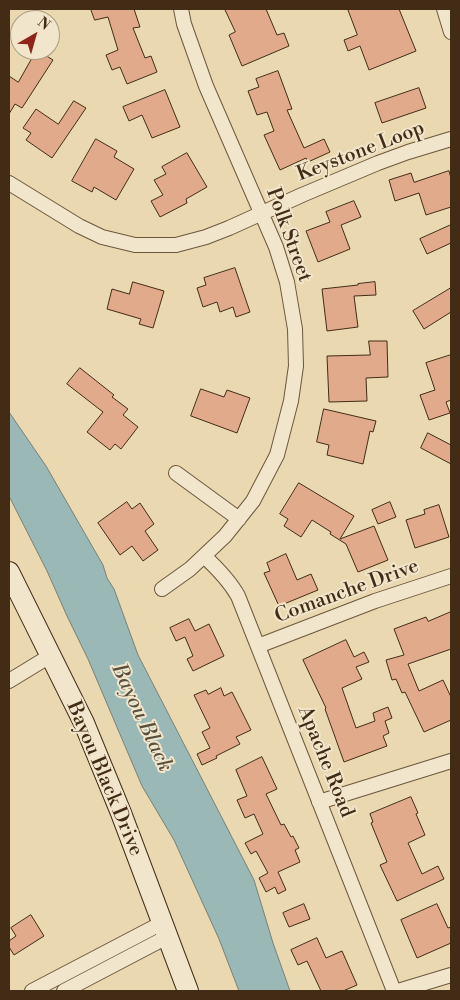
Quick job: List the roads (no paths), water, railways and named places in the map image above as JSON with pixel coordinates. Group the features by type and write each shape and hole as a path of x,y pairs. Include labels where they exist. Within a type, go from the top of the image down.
{"main road":[{"name":"Bayou Black Drive","path":"9,572 88,734 121,813 188,991"}],"street":[{"name":"Polk Street","path":"162,589 190,569 225,536 253,501 277,455 291,401 296,366 295,329 287,282 276,247 260,214 206,86 180,9"},
{"path":"444,9 451,32"},
{"name":"Keystone Loop","path":"9,183 78,226 102,237 135,245 176,245 206,237 229,228 378,163 451,140"},
{"path":"176,473 239,519"},
{"name":"Apache Road","path":"204,556 222,573 238,596 396,991"},
{"name":"Comanche Drive","path":"258,646 375,601 451,576"},
{"path":"9,681 50,656"},
{"path":"319,802 451,761"},
{"path":"32,991 165,930"},
{"path":"64,991 165,930"},
{"path":"396,991 451,975"}],"water":[{"name":"Bayou Black","path":"9,412 46,466 103,565 107,578 114,589 138,655 254,880 290,991 239,991 219,939 174,840 142,786 88,659 9,496"}]}
